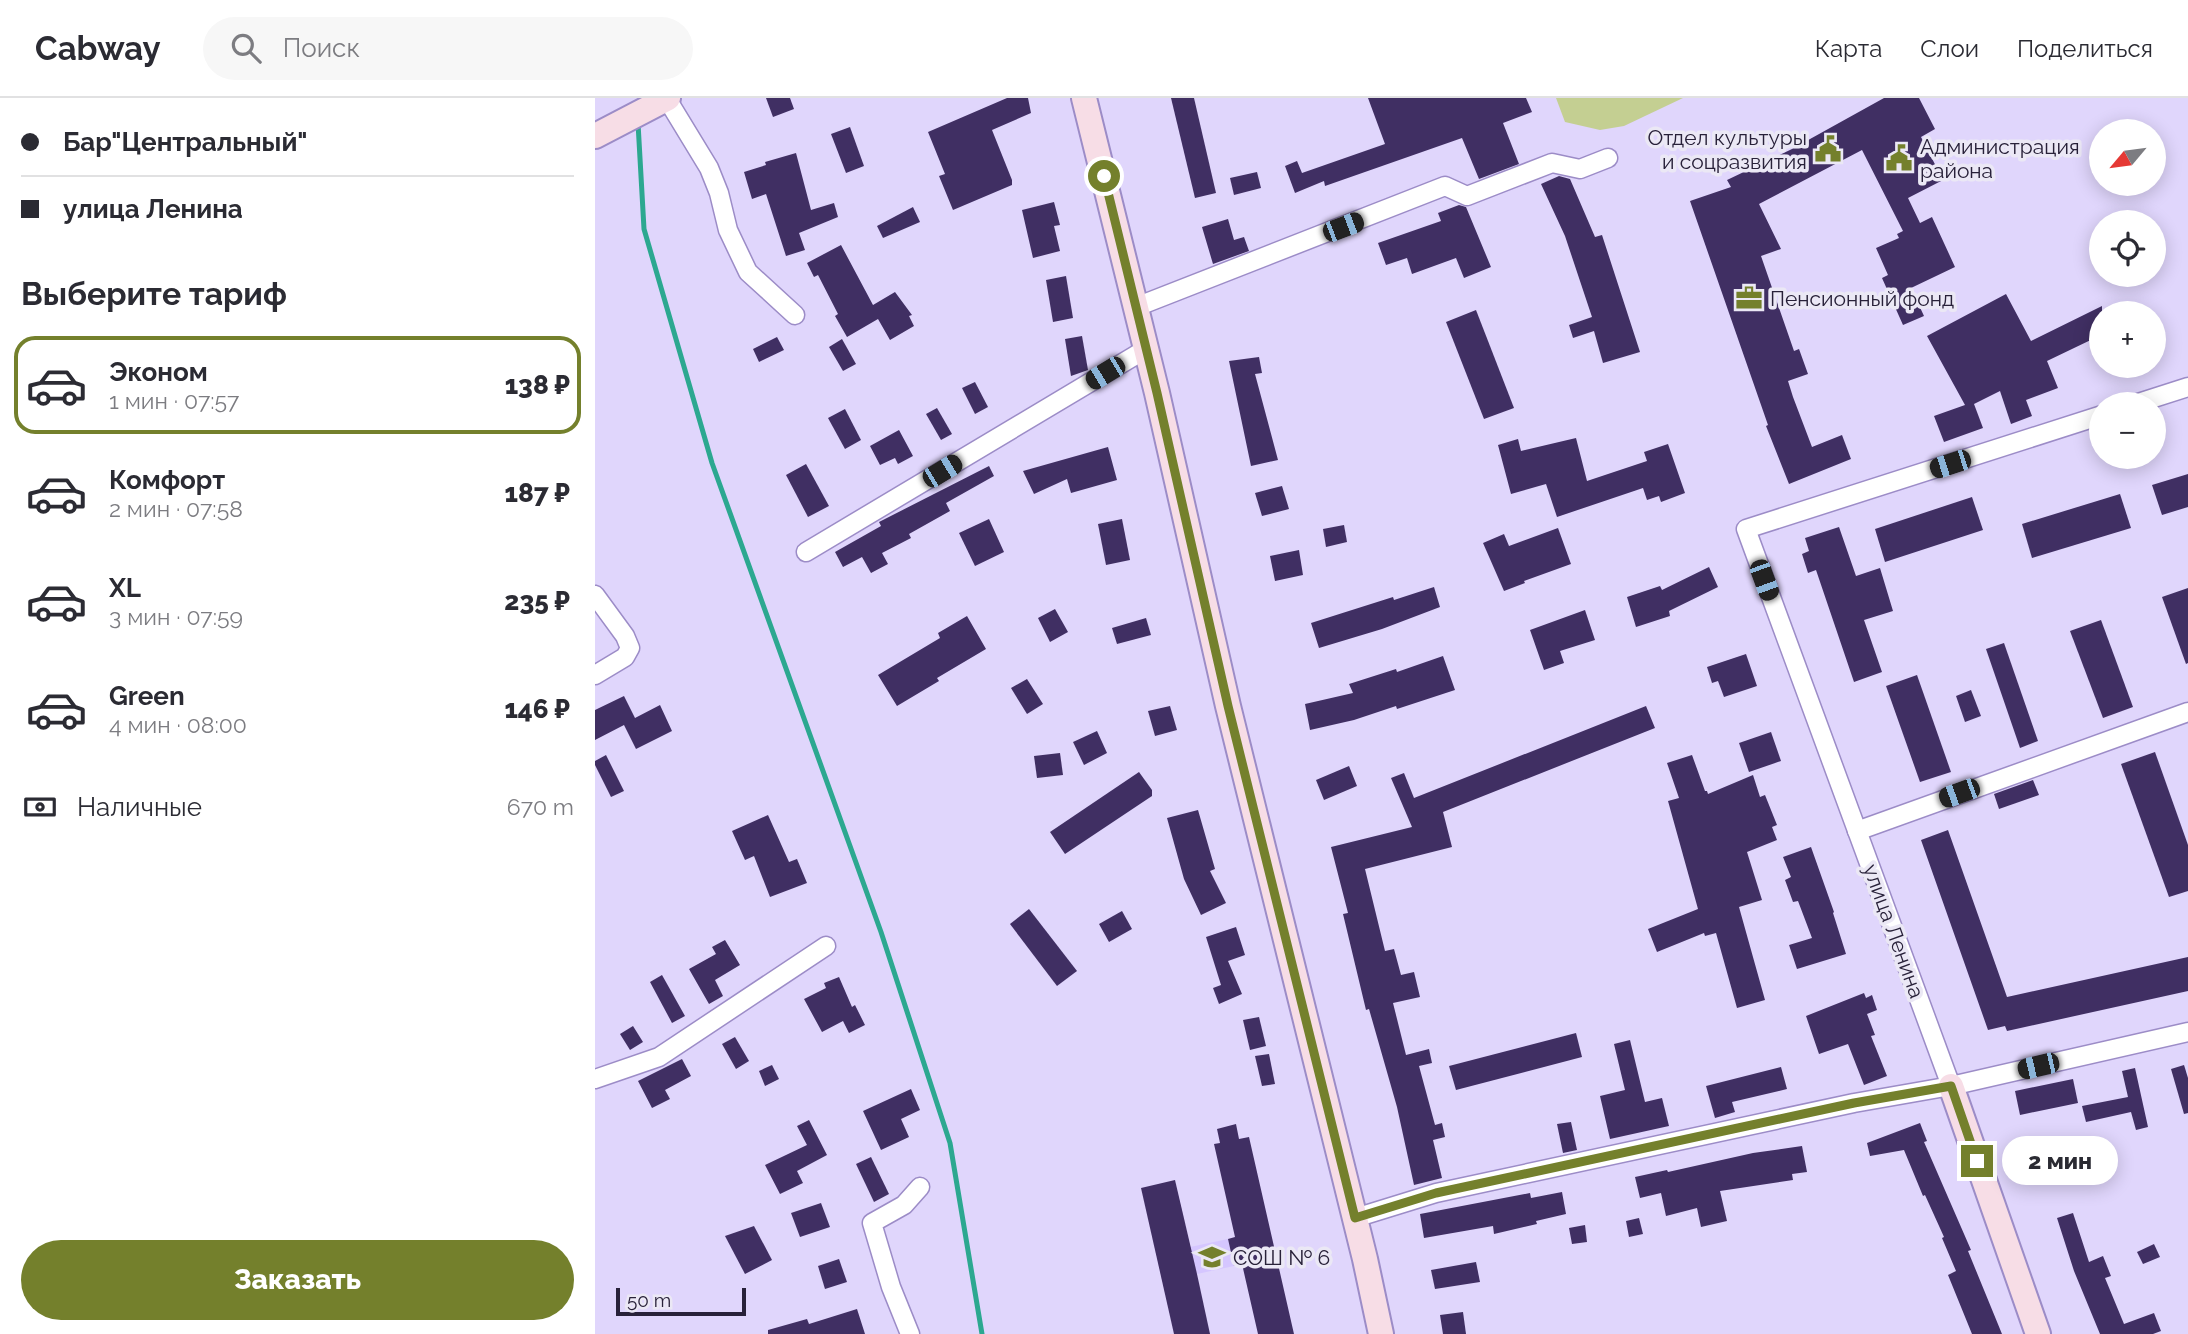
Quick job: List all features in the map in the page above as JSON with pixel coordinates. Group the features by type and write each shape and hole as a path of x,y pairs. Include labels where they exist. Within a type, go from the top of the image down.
{"street":[{"path":"1084,98 1381,1334"},
{"path":"603,131 663,101 709,168 719,193 728,230 748,272 795,315"},
{"path":"1136,307 1444,186 1467,197 1552,163 1580,169 1608,158"},
{"path":"806,552 1146,349"},
{"path":"2166,394 2188,387"},
{"name":"улица Ленина","path":"2038,1334 1951,1086 1746,530 2089,419"},
{"path":"595,596 625,636 630,648 625,657 595,676"},
{"path":"1857,831 2188,712"},
{"path":"595,1079 659,1057 826,946"},
{"path":"1355,1218 1436,1193 1854,1103 1951,1086 2188,1032"},
{"path":"910,1334 891,1287 872,1223 904,1205 920,1187"}],"shaded area":[{"name":"СОШ № 6","path":"1228,1239 1234,1266 1197,1274 1190,1247"}],"green space":[{"path":"1556,98 1683,98 1624,126 1600,130 1565,122"}],"building":[{"path":"766,98 790,98 794,109 773,117"},
{"path":"1007,98 1028,98 1031,113 992,130 1012,185 953,210 939,176 945,174 928,132"},
{"path":"1171,98 1194,98 1216,193 1195,198"},
{"path":"1368,98 1526,98 1532,112 1503,123 1519,164 1479,179 1462,138 1325,186 1324,181 1295,193 1285,166 1297,161 1302,173 1385,144"},
{"path":"1884,98 1919,98 1935,129 1921,137 1943,180 1908,198 1920,223 1932,217 1955,267 1911,288 1924,316 1903,325 1882,278 1888,275 1876,248 1899,238 1897,234 1903,231 1862,150 1759,204 1781,249 1761,256 1794,351 1799,349 1808,374 1788,381 1793,397 1812,447 1842,435 1851,459 1789,484 1766,426 1768,425 1690,201 1731,187 1727,180 1792,149"},
{"path":"850,127 864,166 846,173 831,134"},
{"path":"796,153 811,210 834,203 838,217 799,233 805,250 786,256 766,194 752,199 744,172 766,165 765,162"},
{"path":"1257,172 1261,188 1234,195 1230,178"},
{"path":"1559,176 1570,179 1595,237 1602,235 1640,352 1603,363 1594,331 1573,338 1569,325 1592,317 1565,236 1541,184"},
{"path":"1054,202 1060,225 1054,226 1060,251 1033,258 1022,210"},
{"path":"1459,205 1466,207 1491,267 1464,278 1456,258 1412,274 1407,258 1386,265 1378,243 1441,221 1438,213"},
{"path":"913,207 920,222 883,238 877,226"},
{"path":"1228,219 1234,240 1244,237 1249,251 1213,264 1202,227"},
{"path":"841,245 873,305 895,292 912,315 909,316 914,326 890,340 878,319 847,337 818,275 814,277 807,263"},
{"path":"1066,276 1073,318 1053,322 1046,280"},
{"path":"2006,294 2031,341 2089,312 2089,341 2047,361 2058,388 2026,400 2032,416 2011,424 2000,391 1974,404 1983,428 1944,442 1934,416 1965,405 1927,336"},
{"path":"1476,310 1514,408 1484,419 1446,322"},
{"path":"1082,336 1088,370 1071,376 1065,339"},
{"path":"777,337 784,350 759,362 753,349"},
{"path":"842,339 856,364 843,371 829,347"},
{"path":"1259,357 1262,373 1255,374 1278,460 1251,466 1229,361"},
{"path":"975,382 988,407 975,414 962,388"},
{"path":"937,408 952,434 941,440 926,414"},
{"path":"845,409 861,440 845,449 828,418"},
{"path":"899,430 913,456 898,464 895,458 880,465 870,446"},
{"path":"1576,438 1587,481 1647,461 1644,452 1668,444 1685,493 1661,502 1659,496 1647,500 1643,488 1557,517 1546,484 1511,494 1498,445 1518,439 1521,451"},
{"path":"1108,447 1117,480 1071,493 1067,479 1034,494 1023,471"},
{"path":"806,464 829,506 808,517 786,475"},
{"path":"989,466 994,476 946,503 950,511 909,534 911,538 882,553 888,564 871,573 862,557 843,567 835,552 881,526 879,522"},
{"path":"2188,474 2188,507 2162,515 2152,485"},
{"path":"1282,486 1289,509 1262,516 1255,493"},
{"path":"2120,494 2131,528 2032,558 2022,524"},
{"path":"1972,497 1983,530 1885,562 1875,529"},
{"path":"989,519 1004,552 975,566 959,533"},
{"path":"1122,519 1130,560 1106,565 1098,524"},
{"path":"1344,525 1347,542 1326,547 1323,529"},
{"path":"1839,527 1856,576 1880,568 1893,611 1864,620 1882,672 1854,682 1816,570 1808,573 1802,554 1809,551 1805,538"},
{"path":"1558,528 1571,564 1504,591 1483,543 1504,534 1509,546"},
{"path":"1299,550 1303,575 1275,581 1270,556"},
{"path":"1709,567 1718,587 1669,611 1670,616 1636,627 1627,597 1660,586 1662,590"},
{"path":"1434,587 1440,607 1382,629 1319,648 1311,623"},
{"path":"2188,588 2188,663 2186,664 2162,597"},
{"path":"1055,609 1068,632 1050,642 1038,618"},
{"path":"1585,610 1595,640 1560,651 1564,663 1544,670 1530,630"},
{"path":"967,616 986,649 897,706 878,675 940,638 938,633"},
{"path":"1146,618 1151,635 1117,644 1112,628"},
{"path":"2101,620 2133,707 2103,718 2070,631"},
{"path":"2004,643 2038,741 2020,748 1986,649"},
{"path":"1746,654 1757,686 1724,697 1718,681 1712,683 1707,667"},
{"path":"1443,656 1455,690 1397,709 1396,706 1354,720 1310,730 1305,704 1353,693 1349,684 1396,669 1397,672"},
{"path":"1917,675 1951,772 1920,782 1886,686"},
{"path":"1027,679 1043,704 1027,714 1011,688"},
{"path":"1971,690 1981,716 1965,722 1956,696"},
{"path":"624,696 635,718 660,705 672,731 636,749 624,725 595,740 595,710"},
{"path":"1170,706 1177,730 1155,736 1148,711"},
{"path":"1646,706 1655,728 1443,812 1452,847 1365,869 1385,951 1394,949 1401,975 1414,972 1420,997 1393,1003 1406,1055 1429,1049 1432,1063 1419,1066 1435,1125 1442,1123 1445,1137 1433,1140 1442,1178 1414,1185 1397,1107 1369,1009 1366,1010 1343,914 1348,913 1331,847 1412,827 1391,778 1404,773 1414,798"},
{"path":"1097,731 1107,753 1084,765 1073,742"},
{"path":"1771,732 1781,761 1749,772 1739,743"},
{"path":"2155,752 2188,845 2188,891 2169,897 2121,764"},
{"path":"1060,753 1063,775 1037,778 1034,756"},
{"path":"606,755 624,791 611,797 595,765 595,761"},
{"path":"1692,755 1708,794 1753,775 1760,797 1765,795 1777,825 1772,827 1777,840 1747,852 1762,900 1739,907 1765,1000 1737,1008 1716,933 1705,936 1704,933 1657,952 1648,929 1698,909 1668,801 1679,798 1667,763"},
{"path":"1349,766 1357,786 1324,800 1316,780"},
{"path":"1139,772 1152,790 1152,796 1065,854 1050,832"},
{"path":"2033,780 2039,795 1999,809 1994,794"},
{"path":"1198,810 1215,869 1210,871 1226,903 1201,915 1184,879 1167,818"},
{"path":"768,815 789,862 797,859 807,883 770,897 754,856 745,860 732,831"},
{"path":"1948,830 2007,997 2188,957 2188,991 2007,1031 2005,1026 1988,1030 1921,840"},
{"path":"1811,847 1846,954 1797,969 1789,945 1812,938 1798,901 1793,902 1785,880 1791,877 1783,857"},
{"path":"1029,909 1077,971 1057,986 1010,924"},
{"path":"1122,911 1132,929 1109,942 1099,924"},
{"path":"1236,927 1245,955 1228,961 1242,994 1219,1004 1213,988 1221,985 1206,937"},
{"path":"725,940 740,965 715,980 723,996 709,1004 689,969 716,954 712,947"},
{"path":"662,975 685,1016 672,1023 650,982"},
{"path":"839,977 852,1007 855,1005 865,1025 849,1033 843,1021 822,1032 804,999 826,988 824,983"},
{"path":"1864,993 1866,998 1872,995 1877,1010 1867,1014 1875,1035 1871,1036 1887,1076 1864,1085 1848,1044 1819,1054 1806,1016"},
{"path":"1259,1017 1266,1046 1250,1050 1243,1020"},
{"path":"633,1026 643,1042 630,1050 620,1034"},
{"path":"1576,1033 1582,1057 1456,1090 1449,1066"},
{"path":"735,1037 749,1061 736,1069 722,1044"},
{"path":"1630,1040 1645,1102 1662,1098 1669,1126 1610,1139 1600,1096 1625,1090 1614,1044"},
{"path":"1269,1054 1275,1084 1262,1086 1255,1056"},
{"path":"682,1059 691,1076 665,1090 670,1099 652,1108 638,1081"},
{"path":"772,1065 779,1079 765,1086 759,1071"},
{"path":"2184,1065 2188,1078 2188,1113 2184,1114 2171,1069"},
{"path":"1781,1067 1787,1089 1732,1102 1735,1112 1715,1118 1706,1086"},
{"path":"2135,1068 2148,1127 2136,1130 2131,1112 2086,1122 2082,1106 2128,1097 2122,1071"},
{"path":"2073,1079 2078,1103 2020,1115 2015,1091"},
{"path":"911,1089 920,1110 901,1119 909,1137 881,1150 863,1111"},
{"path":"809,1120 827,1155 797,1171 803,1183 780,1194 765,1165 807,1145 797,1126"},
{"path":"1571,1122 1577,1150 1563,1153 1557,1124"},
{"path":"1920,1123 1927,1141 1924,1142 1971,1250 1968,1251 2002,1334 1972,1334 1948,1275 1956,1271 1942,1238 1944,1237 1904,1150 1870,1156 1867,1143"},
{"path":"1236,1124 1239,1139 1249,1137 1294,1334 1258,1334 1242,1264 1234,1266 1228,1239 1235,1237 1214,1144 1220,1143 1217,1129"},
{"path":"2059,1144 2066,1162 2039,1172 2032,1155"},
{"path":"1802,1146 1807,1172 1792,1174 1793,1180 1720,1191 1727,1221 1701,1227 1697,1208 1666,1216 1661,1193 1640,1198 1635,1177"},
{"path":"871,1157 889,1194 874,1202 856,1164"},
{"path":"1175,1180 1210,1334 1174,1334 1141,1188"},
{"path":"1562,1192 1566,1214 1536,1221 1537,1224 1494,1234 1493,1226 1424,1238 1420,1214 1530,1193 1531,1198"},
{"path":"821,1203 830,1227 800,1237 791,1213"},
{"path":"2073,1213 2089,1262 2103,1256 2111,1276 2105,1278 2124,1324 2154,1313 2161,1331 2153,1334 2100,1334 2074,1271 2057,1218"},
{"path":"1639,1218 1643,1234 1629,1237 1626,1221"},
{"path":"1585,1225 1587,1242 1572,1244 1569,1228"},
{"path":"754,1226 772,1260 745,1274 725,1236"},
{"path":"2154,1244 2160,1257 2143,1264 2137,1252"},
{"path":"839,1259 847,1282 825,1289 818,1266"},
{"path":"1476,1262 1480,1282 1435,1289 1431,1270"},
{"path":"857,1309 865,1334 768,1334 768,1330 807,1319 809,1324"},
{"path":"1463,1312 1466,1334 1443,1334 1440,1315"}],"waterway":[{"path":"638,123 644,229 712,463 881,932 950,1143 982,1334"}],"place":[{"name":"Отдел культуры и соцразвития","path":"1828,149"},
{"name":"Администрация района","path":"1899,158"},
{"name":"Пенсионный фонд","path":"1749,298"},
{"name":"СОШ № 6","path":"1212,1257"}],"route":[{"path":"1104,176 1157,393 1228,706 1355,1218 1436,1193 1854,1103 1951,1086 1977,1161"}]}
